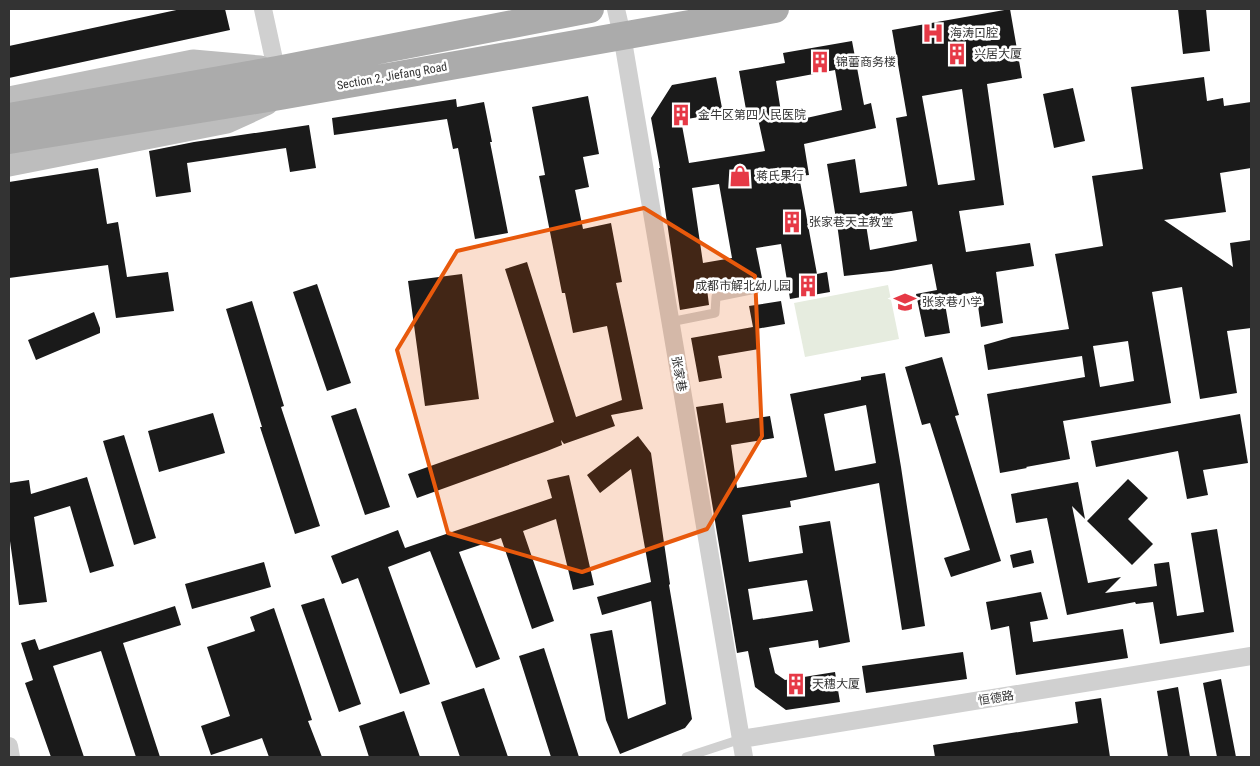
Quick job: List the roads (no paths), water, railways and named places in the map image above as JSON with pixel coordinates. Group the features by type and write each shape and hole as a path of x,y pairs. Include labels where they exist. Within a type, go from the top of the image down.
{"main road":[{"name":"Section 2, Jiefang Road","path":"9,140 279,83 590,9"},
{"name":"Section 2, Jiefang Road","path":"9,117 279,83 622,35 775,9"}],"street":[{"path":"263,9 279,83"},
{"name":"张家巷","path":"616,9 622,35 744,757"},
{"path":"9,99 193,62 279,83"},
{"path":"9,164 227,121 279,83"},
{"name":"恒德路","path":"741,740 1251,656"},
{"path":"9,746 11,757"}],"lane":[{"path":"670,322 715,313 716,297 781,284"},
{"path":"686,757 741,740"}],"place":[{"name":"海涛口腔","path":"933,33"},
{"name":"兴居大厦","path":"957,54"},
{"name":"锦蕾商务楼","path":"820,62"},
{"name":"金牛区第四人民医院","path":"681,115"},
{"name":"蒋氏果行","path":"740,176"},
{"name":"张家巷天主教堂","path":"792,222"},
{"name":"成都市解北幼儿园","path":"808,286"},
{"name":"张家巷小学","path":"905,302"},
{"name":"天穗大厦","path":"796,684"}]}
